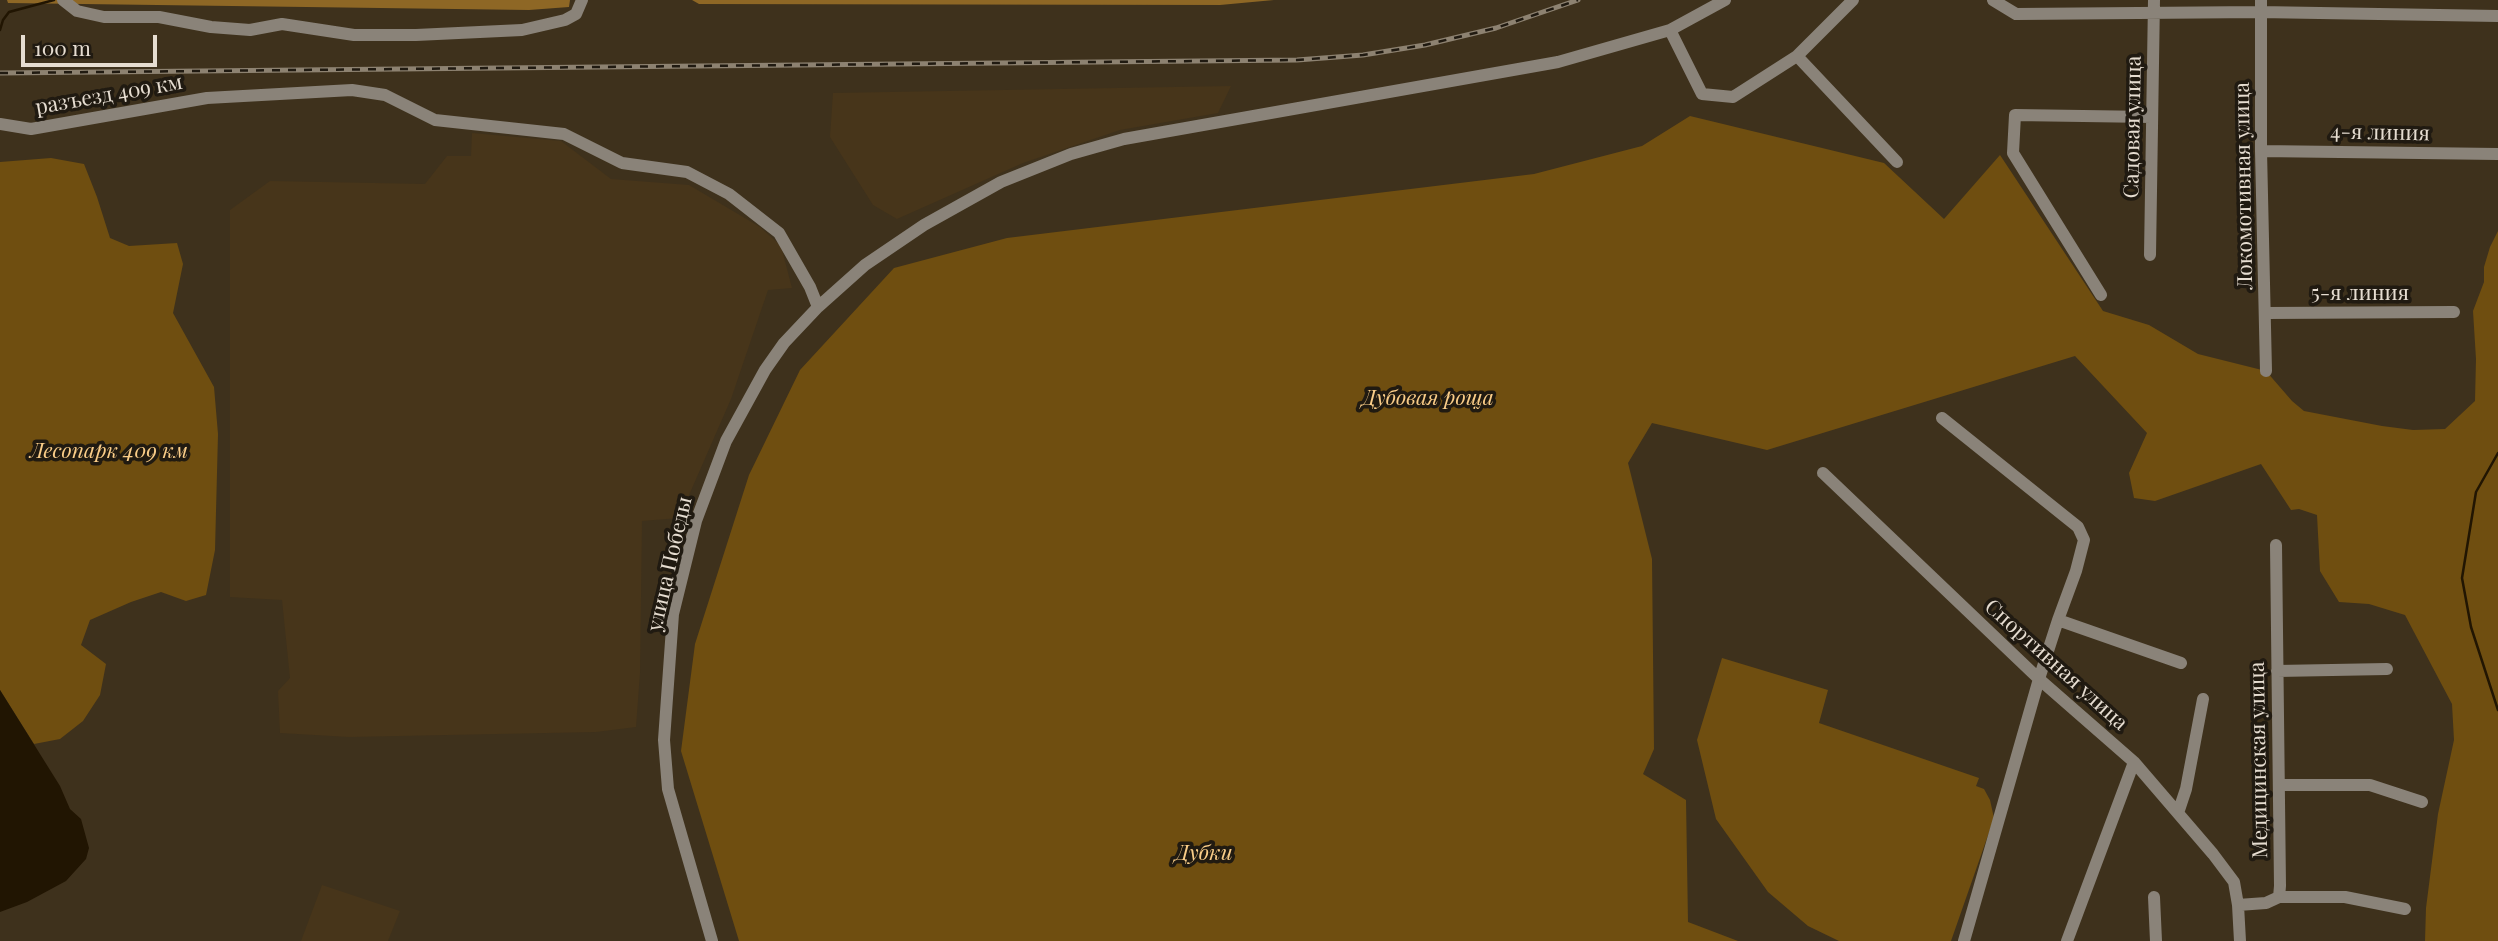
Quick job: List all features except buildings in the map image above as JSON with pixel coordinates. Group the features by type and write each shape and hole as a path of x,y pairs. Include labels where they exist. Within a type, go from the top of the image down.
{"street":[{"path":"63,0 77,11 104,17 159,17 211,27 250,30 282,24 354,35 522,30 565,20 576,14 582,0"},
{"name":"улица Победы","path":"712,941 668,789 664,740 673,614 696,521 727,439 765,370 784,344 818,307 865,265 923,225 1000,182 1071,154 1124,139 1558,62 1670,30 1725,0"},
{"path":"1670,30 1702,94 1733,97 1797,56 1853,0"},
{"path":"1993,0 2016,15 2154,14 2261,6 2498,16"},
{"name":"Садовая улица","path":"2150,256 2154,0"},
{"name":"Локомотивная улица","path":"2261,6 2266,371"},
{"path":"1797,56 1897,162"},
{"name":"разъезд 409 км","path":"0,124 31,129 207,98 352,90 385,95 435,120 564,134 622,163 687,172 729,194 779,233 810,287 818,307"},
{"path":"2101,295 2014,153 2015,115 2151,117"},
{"name":"4-я линия","path":"2261,151 2498,154"},
{"name":"5-я линия","path":"2266,313 2454,312"},
{"path":"1942,418 2078,527 2084,540 2039,678 1964,941"},
{"name":"Спортивная улица","path":"1823,473 2039,678 2134,762 2213,854 2234,883 2238,905"},
{"name":"Медицинская улица","path":"2276,545 2279,897"},
{"path":"2058,620 2181,663"},
{"path":"2277,671 2387,669"},
{"path":"2178,813 2186,789 2203,699"},
{"path":"2067,941 2134,762"},
{"path":"2279,785 2370,785 2422,802"},
{"path":"2154,897 2156,941"},
{"path":"2240,941 2238,905 2266,903 2279,897 2345,897 2405,909"}],"shaded area":[{"path":"7,0 570,0 569,7 529,10 8,3"},
{"path":"692,0 1274,0 1220,5 699,4"},
{"path":"1231,86 1218,113 1120,130 1023,163 897,219 873,205 830,137 833,93"},
{"path":"472,133 561,141 611,179 689,185 760,227 781,246 792,288 768,290 731,399 679,518 642,521 640,673 636,727 596,732 349,737 280,733 278,691 290,678 282,600 230,597 230,210 270,181 425,184 447,156 471,156"},
{"path":"0,690 60,786 70,809 81,819 89,848 86,859 66,881 27,902 0,912"},
{"path":"322,885 400,911 388,941 301,941"}],"green space":[{"path":"1690,116 1884,163 1944,219 2000,155 2103,311 2149,325 2198,354 2266,371 2304,411 2382,426 2413,430 2445,429 2475,401 2473,311 2484,282 2484,267 2490,247 2498,231 2498,941 2425,941 2426,908 2438,814 2454,740 2452,704 2405,615 2369,604 2339,602 2320,571 2317,515 2299,509 2291,510 2261,464 2155,501 2134,498 2129,473 2147,433 2075,356 1767,450 1652,423 1628,463 1652,559 1654,749 1643,774 1686,800 1688,922 1738,941 739,941 681,751 695,644 749,475 800,370 894,268 1007,238 1534,174 1642,146"},
{"name":"Лесопарк 409 км","path":"51,158 84,164 110,238 129,246 177,243 183,264 173,313 214,387 218,434 215,550 206,595 186,601 161,592 90,620 81,645 106,664 100,695 83,721 60,739 34,744 0,690 0,162"},
{"path":"1722,658 1828,690 1819,723 1979,778 1976,786 1984,789 1994,818 1951,941 1839,941 1808,926 1768,892 1716,819 1697,740"}],"waterway":[{"path":"0,30 9,12 54,0"},
{"path":"2498,453 2476,492 2462,578 2471,627 2498,710"}],"railway":[{"path":"0,73 1297,60 1363,55 1425,45 1496,28 1578,0"}],"park label":[{"name":"Дубовая роща","path":"1428,398"},
{"name":"Дубки","path":"1204,853"}]}
